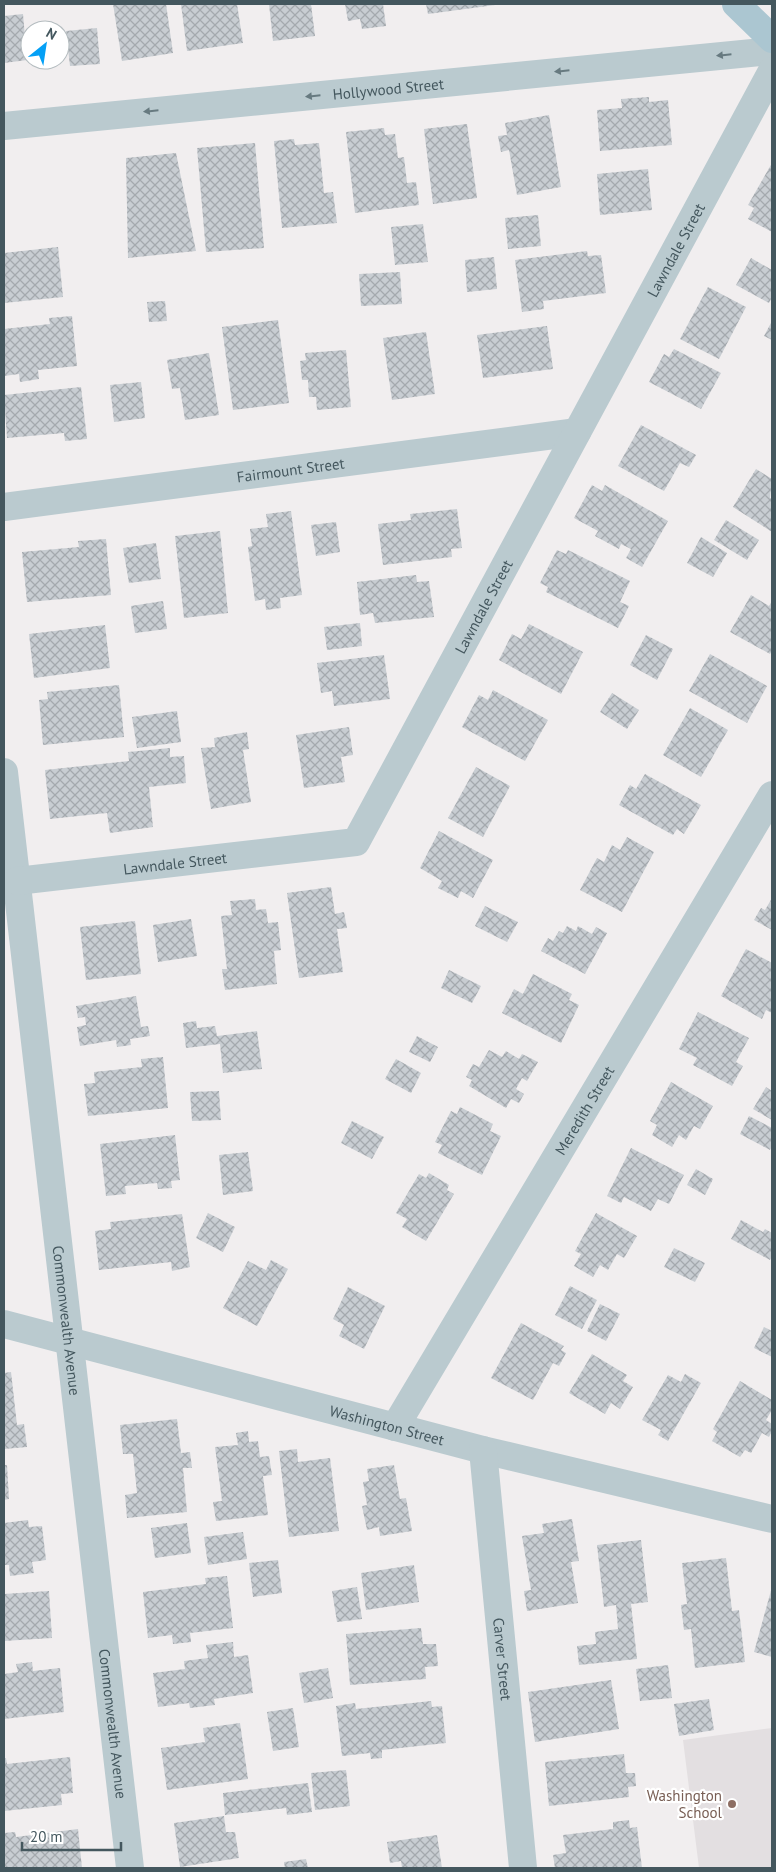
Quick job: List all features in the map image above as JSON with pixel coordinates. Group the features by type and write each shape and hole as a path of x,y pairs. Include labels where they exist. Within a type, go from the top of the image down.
{"main road":[{"path":"736,4 772,39"}],"street":[{"name":"Hollywood Street","path":"4,126 772,51"},
{"name":"Lawndale Street","path":"17,881 356,842 772,71"},
{"name":"Fairmount Street","path":"4,507 577,432"},
{"name":"Commonwealth Avenue","path":"4,772 130,1868"},
{"name":"Meredith Street","path":"396,1427 772,795"},
{"name":"Washington Street","path":"4,1324 483,1450 772,1519"},
{"name":"Carver Street","path":"483,1450 523,1868"}],"shaded area":[{"name":"Washington School","path":"772,1728 772,1868 699,1868 683,1740"}],"building":[{"path":"113,4 166,4 173,53 122,61"},
{"path":"181,4 237,4 243,43 187,51"},
{"path":"269,4 311,4 315,36 273,41"},
{"path":"345,4 383,4 386,26 362,29 360,19 348,21"},
{"path":"426,4 495,4 495,5 428,14"},
{"path":"23,14 24,20 20,20 20,61 4,63 4,16"},
{"path":"97,28 100,64 70,66 70,31"},
{"path":"649,97 649,102 668,100 672,145 600,151 597,110 622,108 621,99"},
{"path":"549,115 561,187 517,195 509,150 501,152 498,136 507,135 505,123"},
{"path":"467,124 477,198 433,204 424,129"},
{"path":"384,128 385,135 395,134 398,158 404,157 407,183 416,182 419,205 355,213 346,132"},
{"path":"294,139 295,145 319,143 324,193 333,192 337,223 282,228 274,141"},
{"path":"255,143 264,248 206,252 197,148"},
{"path":"176,153 196,251 128,258 126,158"},
{"path":"772,163 772,232 748,219 754,208 748,205"},
{"path":"648,169 652,210 600,215 597,174"},
{"path":"538,215 541,246 508,249 505,218"},
{"path":"423,224 428,262 395,265 391,227"},
{"path":"58,247 63,297 4,303 4,253"},
{"path":"587,251 588,256 601,255 606,293 543,301 544,309 522,312 515,260"},
{"path":"494,257 497,289 467,292 465,260"},
{"path":"751,258 772,270 772,297 769,303 736,285"},
{"path":"400,272 402,304 361,306 359,274"},
{"path":"708,287 746,307 719,359 680,339"},
{"path":"165,301 167,321 149,322 147,302"},
{"path":"72,316 77,366 38,370 39,379 20,382 19,374 4,376 4,329 50,324 49,318"},
{"path":"278,320 289,403 233,410 222,327"},
{"path":"772,321 772,340 764,336"},
{"path":"547,326 553,369 483,378 477,335"},
{"path":"426,332 435,394 392,400 383,338"},
{"path":"674,349 721,373 701,409 649,382 664,354 669,357"},
{"path":"346,350 351,407 317,410 316,397 309,397 308,380 302,380 300,361 306,360 305,353"},
{"path":"209,353 219,415 185,420 180,388 172,389 167,360"},
{"path":"141,382 145,418 114,422 110,385"},
{"path":"81,387 87,439 65,441 64,433 7,438 4,395"},
{"path":"641,425 696,455 689,467 680,463 664,491 618,466"},
{"path":"756,469 772,479 770,498 772,499 772,532 733,507"},
{"path":"592,485 602,491 605,485 668,521 642,567 626,558 631,549 621,544 619,549 595,536 598,531 574,518"},
{"path":"457,509 462,548 451,549 452,557 383,565 378,524 411,520 410,514"},
{"path":"291,511 302,595 280,598 281,608 266,610 265,599 255,601 248,547 252,546 250,529 268,527 266,514"},
{"path":"726,520 759,540 747,560 714,540"},
{"path":"336,522 340,552 316,556 311,525"},
{"path":"220,531 228,613 184,618 175,536"},
{"path":"701,537 727,553 713,577 687,563"},
{"path":"106,539 111,595 27,602 22,552 79,547 78,541"},
{"path":"156,543 161,579 129,583 123,548"},
{"path":"557,550 566,554 568,550 630,581 620,602 629,606 618,628 546,592 548,587 540,583"},
{"path":"416,575 417,582 429,581 434,617 375,623 373,613 360,615 357,582"},
{"path":"751,595 769,606 772,601 772,651 770,654 730,632"},
{"path":"163,601 167,629 135,633 131,606"},
{"path":"360,623 362,646 327,650 324,627"},
{"path":"529,624 583,652 561,694 499,660 512,634 521,639"},
{"path":"105,625 110,668 34,678 29,634"},
{"path":"646,635 673,649 657,680 630,665"},
{"path":"710,654 767,686 747,723 689,691"},
{"path":"384,655 390,699 334,706 332,691 321,693 317,663"},
{"path":"119,685 124,737 43,745 39,700 48,699 47,692"},
{"path":"493,690 548,720 525,761 462,727 479,695 488,700"},
{"path":"612,693 639,710 627,729 600,712"},
{"path":"690,708 728,730 701,777 663,755"},
{"path":"177,711 181,742 137,748 132,717"},
{"path":"349,727 353,755 341,757 345,782 304,788 296,735"},
{"path":"247,732 249,749 243,750 251,802 211,809 201,748 215,747 214,738"},
{"path":"170,748 170,757 184,756 186,783 149,787 153,827 110,833 107,813 50,819 45,770 129,761 128,752"},
{"path":"476,767 510,786 483,837 448,818"},
{"path":"645,774 701,805 684,834 677,829 673,835 619,805 630,785 636,789"},
{"path":"439,831 493,860 473,898 461,891 458,898 438,888 442,881 420,868"},
{"path":"627,837 654,852 622,912 580,890 597,858 604,862 612,845 620,850"},
{"path":"331,887 335,914 344,912 347,928 337,929 343,972 299,978 287,893"},
{"path":"772,898 772,930 754,920 761,908 765,910"},
{"path":"255,899 256,910 266,909 268,923 278,922 281,950 274,951 277,984 225,990 222,969 227,969 221,916 232,915 230,901"},
{"path":"485,906 518,922 507,942 475,926"},
{"path":"191,919 197,956 158,962 153,925"},
{"path":"135,921 141,974 86,980 80,927"},
{"path":"567,926 576,931 578,926 592,934 596,927 607,933 585,974 541,951 548,938 553,941 559,931 563,933"},
{"path":"746,949 772,963 772,1013 766,1010 762,1019 721,996"},
{"path":"449,970 481,986 472,1003 441,988"},
{"path":"533,974 572,994 569,1000 579,1005 561,1043 502,1013 514,989 523,994"},
{"path":"136,996 141,1027 148,1026 150,1036 130,1039 131,1045 117,1047 116,1040 80,1046 77,1027 86,1025 85,1017 78,1018 76,1006"},
{"path":"698,1012 749,1038 736,1062 743,1066 732,1086 693,1065 697,1058 679,1049"},
{"path":"196,1021 197,1028 215,1026 217,1036 257,1031 262,1069 223,1073 220,1044 186,1048 183,1023"},
{"path":"417,1036 438,1047 430,1062 409,1052"},
{"path":"489,1050 502,1057 506,1051 519,1059 522,1054 538,1062 527,1081 522,1078 516,1089 524,1094 519,1103 511,1099 506,1108 469,1086 472,1080 466,1077 473,1064 479,1067"},
{"path":"163,1057 168,1108 88,1116 84,1084 95,1083 94,1072 142,1067 141,1059"},
{"path":"396,1059 421,1073 411,1093 385,1079"},
{"path":"671,1082 713,1106 700,1129 694,1126 686,1140 679,1135 672,1147 652,1135 657,1125 650,1121"},
{"path":"766,1087 772,1091 772,1120 753,1109"},
{"path":"219,1091 221,1120 192,1121 190,1092"},
{"path":"460,1107 493,1124 490,1131 501,1136 482,1175 438,1153 442,1145 435,1142 451,1111 457,1114"},
{"path":"749,1116 772,1128 772,1145 770,1150 740,1134"},
{"path":"352,1121 384,1137 372,1159 341,1143"},
{"path":"175,1135 180,1180 171,1181 172,1188 158,1189 157,1183 125,1186 126,1194 106,1196 100,1144"},
{"path":"631,1148 684,1175 669,1204 658,1199 651,1211 624,1197 621,1203 607,1196"},
{"path":"248,1152 253,1191 223,1195 219,1155"},
{"path":"696,1169 713,1179 705,1195 687,1185"},
{"path":"429,1173 449,1185 447,1190 454,1194 426,1241 402,1227 407,1219 396,1213 419,1174 426,1178"},
{"path":"208,1213 235,1227 223,1252 196,1238"},
{"path":"596,1213 637,1236 624,1258 617,1254 608,1270 600,1265 593,1277 574,1266 581,1254 575,1251"},
{"path":"182,1214 190,1267 172,1271 171,1262 99,1270 95,1231 111,1229 110,1222"},
{"path":"741,1220 763,1232 765,1229 772,1233 772,1255 770,1260 731,1239"},
{"path":"674,1248 705,1263 695,1282 664,1267"},
{"path":"271,1260 288,1269 257,1326 223,1308 248,1261 266,1270"},
{"path":"570,1286 597,1300 582,1329 555,1315"},
{"path":"348,1287 385,1306 364,1349 339,1336 344,1325 333,1319"},
{"path":"600,1304 620,1314 606,1341 587,1331"},
{"path":"521,1323 564,1346 561,1350 566,1353 559,1366 553,1363 533,1400 491,1378"},
{"path":"764,1327 772,1331 772,1357 754,1348"},
{"path":"592,1354 627,1375 623,1381 633,1387 620,1409 611,1403 605,1414 569,1393"},
{"path":"11,1372 17,1425 24,1424 27,1447 4,1449 4,1373"},
{"path":"685,1374 701,1383 668,1441 658,1435 661,1430 642,1420 668,1375 681,1382"},
{"path":"740,1381 772,1400 772,1410 766,1420 772,1424 772,1431 769,1437 762,1433 751,1453 745,1450 740,1457 712,1441 717,1432 713,1429"},
{"path":"177,1419 181,1453 190,1452 192,1468 183,1468 187,1512 127,1518 125,1495 137,1493 133,1454 123,1454 120,1425"},
{"path":"248,1431 249,1442 258,1441 260,1457 269,1456 272,1475 263,1476 268,1515 216,1521 213,1502 222,1501 215,1447 238,1445 236,1433"},
{"path":"297,1449 298,1462 330,1458 339,1531 289,1537 279,1451"},
{"path":"4,1465 7,1465 9,1499 4,1500"},
{"path":"394,1465 400,1499 406,1498 412,1531 380,1536 379,1527 367,1530 362,1506 367,1505 363,1482 369,1481 367,1469"},
{"path":"572,1519 579,1561 571,1562 578,1603 527,1611 524,1591 531,1590 522,1536 544,1533 542,1524"},
{"path":"28,1520 29,1527 42,1526 46,1560 32,1562 34,1573 10,1576 9,1565 4,1565 4,1523"},
{"path":"187,1523 191,1553 155,1558 151,1528"},
{"path":"243,1532 247,1559 208,1565 204,1537"},
{"path":"641,1540 648,1602 631,1604 637,1659 579,1665 577,1646 596,1644 595,1632 618,1629 616,1605 604,1607 597,1545"},
{"path":"726,1558 732,1611 739,1610 745,1662 695,1668 691,1629 684,1630 681,1605 687,1604 682,1563"},
{"path":"278,1560 282,1593 253,1597 249,1563"},
{"path":"414,1565 419,1602 366,1610 361,1573"},
{"path":"227,1576 233,1628 190,1633 191,1642 173,1644 172,1635 148,1638 143,1592 206,1584 205,1578"},
{"path":"357,1587 362,1619 337,1622 332,1591"},
{"path":"772,1587 772,1657 754,1652"},
{"path":"49,1591 52,1638 4,1641 4,1594"},
{"path":"421,1628 423,1644 436,1644 438,1666 425,1667 426,1679 350,1685 346,1634"},
{"path":"233,1642 234,1657 248,1655 253,1693 214,1699 215,1705 190,1708 189,1703 158,1707 153,1673 185,1669 184,1661 208,1658 206,1645"},
{"path":"32,1662 33,1671 60,1668 64,1712 4,1719 4,1674 18,1672 16,1664"},
{"path":"668,1665 672,1698 640,1701 636,1669"},
{"path":"328,1668 333,1698 304,1703 299,1673"},
{"path":"611,1680 619,1729 535,1742 528,1692"},
{"path":"709,1699 714,1730 679,1736 674,1704"},
{"path":"431,1701 432,1707 442,1706 446,1743 382,1750 382,1758 371,1759 370,1753 342,1756 336,1706 355,1703 356,1709"},
{"path":"293,1708 299,1747 273,1751 267,1712"},
{"path":"240,1723 248,1779 167,1790 161,1748 205,1742 203,1728"},
{"path":"624,1754 626,1773 635,1773 636,1786 628,1787 629,1797 549,1806 545,1762"},
{"path":"70,1757 73,1793 61,1794 62,1805 4,1811 4,1758 6,1758 7,1764"},
{"path":"346,1770 350,1806 315,1810 311,1773"},
{"path":"308,1783 312,1812 287,1815 286,1808 225,1815 223,1793"},
{"path":"224,1816 226,1832 235,1832 239,1858 180,1867 174,1823"},
{"path":"629,1820 630,1828 637,1827 642,1868 555,1868 553,1855 566,1853 563,1835 613,1829 613,1822"},
{"path":"78,1829 82,1868 4,1868 4,1833 15,1832 16,1837"},
{"path":"437,1835 442,1868 402,1868 401,1861 390,1863 387,1842"},
{"path":"306,1859 308,1868 285,1868 284,1862"}],"place":[{"name":"Washington School","path":"732,1804"}]}
